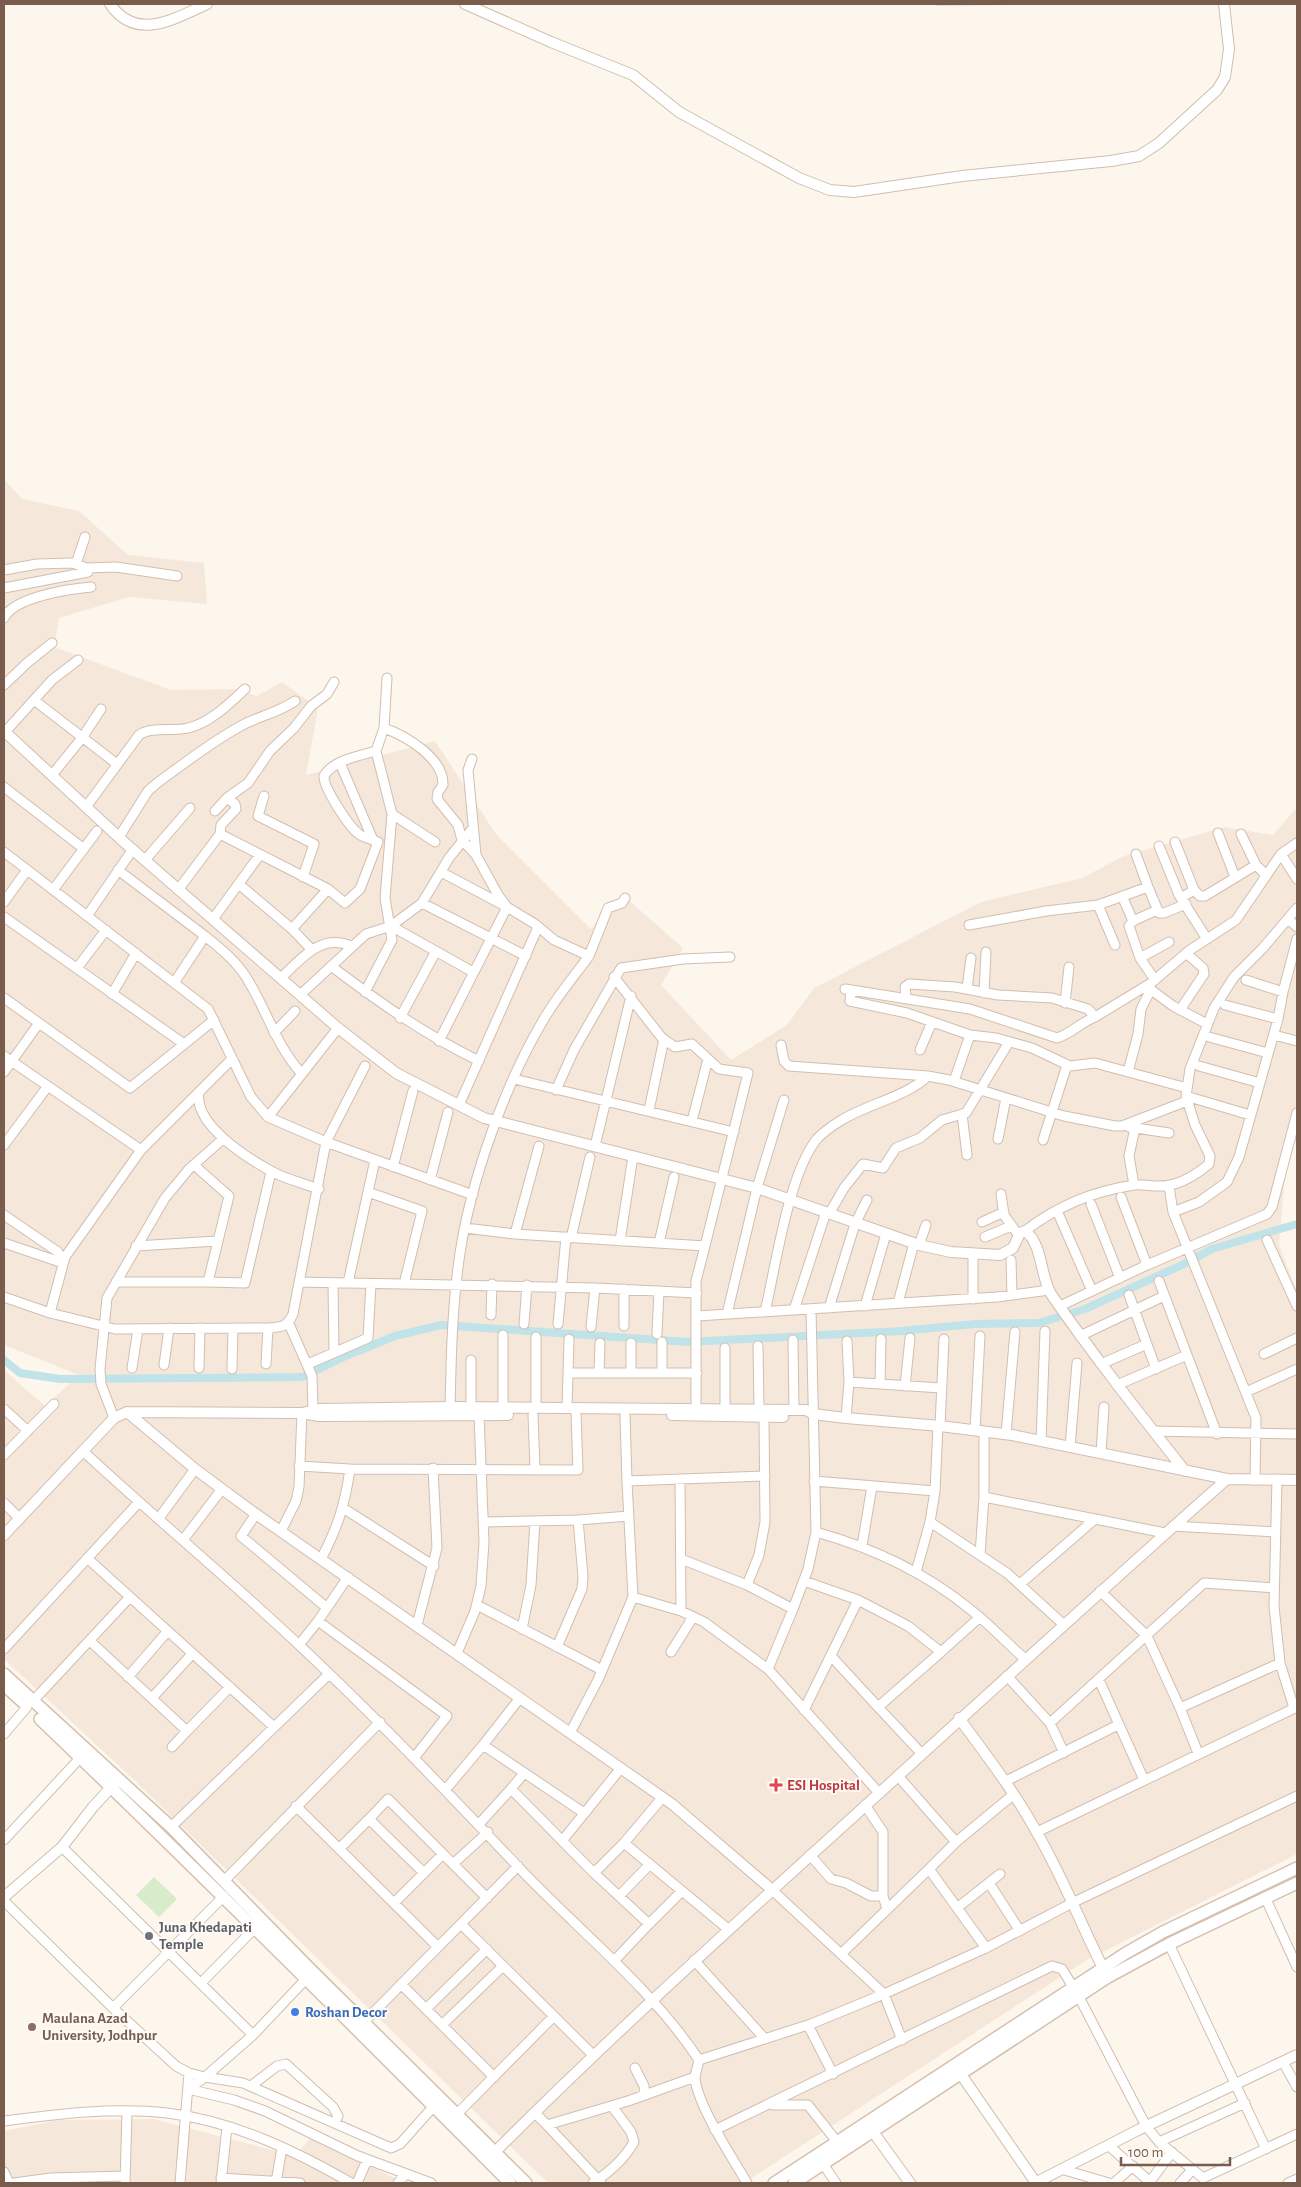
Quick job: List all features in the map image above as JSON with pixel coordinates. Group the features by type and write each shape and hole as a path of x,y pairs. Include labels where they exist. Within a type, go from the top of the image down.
{"main road":[{"path":"4,1674 81,1757 171,1827 456,2115 491,2156 510,2183"},
{"path":"4,1686 30,1704 115,1783 256,1927 305,1980 433,2106 491,2156 526,2183"},
{"path":"794,2183 823,2164 870,2127 1163,1932 1297,1868"},
{"path":"1105,1972 1169,1944 1297,1883"},
{"path":"774,2183 838,2143 870,2127 960,2073 1076,1990"}],"street":[{"path":"110,4 120,16 146,26 162,23 207,4"},
{"path":"465,4 551,42 633,75 679,112 790,174 816,186 844,193 990,173 1111,161 1139,156 1159,143 1206,102 1221,83 1228,64 1229,49 1224,4"},
{"path":"76,564 85,537"},
{"path":"4,570 37,564 76,564 87,568 116,566 177,576"},
{"path":"4,588 88,572 87,568"},
{"path":"4,618 6,613 30,600 63,589 90,587"},
{"path":"4,685 52,643"},
{"path":"78,660 52,680 4,732 119,837 130,853 145,860 300,995 334,1033 396,1073 484,1118 495,1127 595,1146 758,1188 855,1224 916,1244 973,1254 1000,1255 1013,1248 1022,1233 1048,1213 1077,1200 1134,1185 1169,1186 1196,1175 1209,1164 1210,1156 1186,1095 1190,1069 1206,1024 1234,977 1263,948 1297,908"},
{"path":"365,992 392,940 385,898 392,814 376,751 384,728 387,678"},
{"path":"215,811 227,798 248,783 270,750 294,728 311,706 328,694 334,682"},
{"path":"86,807 143,732 187,729 199,724 227,706 245,689"},
{"path":"34,700 117,764"},
{"path":"119,837 148,791 156,784 239,726 265,714 280,711 295,701"},
{"path":"52,775 82,738 101,709"},
{"path":"384,728 417,746 440,771 443,785 438,792 437,799 458,824 462,840 476,855 498,895 507,907"},
{"path":"220,834 259,856 328,889 345,903 356,894 362,884 378,842 359,834 326,788 324,776 328,770 340,763 376,751"},
{"path":"472,759 468,770 476,855"},
{"path":"340,763 372,840"},
{"path":"4,787 84,849"},
{"path":"264,796 258,816 314,844 303,877"},
{"path":"178,890 220,834 221,825 236,807 227,798"},
{"path":"145,860 190,808"},
{"path":"392,814 435,842"},
{"path":"300,995 366,934 391,926 422,903 462,840 473,828"},
{"path":"53,890 97,831"},
{"path":"1218,832 1235,877"},
{"path":"1241,834 1256,864 1266,875"},
{"path":"1176,842 1194,890 1200,896 1205,896 1256,864"},
{"path":"1250,1115 1186,1095 1128,1072 1095,1063 1067,1065 1032,1048 970,1035 873,1004 850,1000 848,989 970,1008 1057,1038 1148,987 1186,953 1236,920 1282,854 1297,843"},
{"path":"1159,846 1184,901 1207,939"},
{"path":"4,852 208,1009 251,1097 268,1117 326,1142 473,1195"},
{"path":"87,916 130,853"},
{"path":"1136,854 1157,910 1164,913 1184,901 1194,890"},
{"path":"1282,854 1297,879"},
{"path":"213,919 259,856"},
{"path":"4,902 27,870"},
{"path":"118,870 205,936 225,953 245,975 262,1003 286,1056 302,1074"},
{"path":"441,872 507,907 554,940 589,956"},
{"path":"240,884 292,929 312,950"},
{"path":"969,924 1046,911 1098,905 1148,887"},
{"path":"292,929 328,889"},
{"path":"1122,896 1133,921 1130,930 1140,958 1155,980"},
{"path":"450,1411 452,1334 456,1283 465,1228 482,1160 514,1079 541,1024 589,956 608,908 622,903 625,898"},
{"path":"422,903 526,956"},
{"path":"1098,905 1115,944"},
{"path":"439,1041 507,907"},
{"path":"1133,921 1157,910"},
{"path":"4,917 184,1044"},
{"path":"1288,919 1297,926"},
{"path":"391,926 473,972"},
{"path":"459,1106 538,927"},
{"path":"77,968 106,930"},
{"path":"174,983 205,936"},
{"path":"1173,1212 1199,1202 1227,1182 1240,1157 1250,1115 1274,1035 1297,939"},
{"path":"281,978 312,950 327,942 342,942 351,946"},
{"path":"1140,958 1169,942"},
{"path":"400,1018 436,951"},
{"path":"984,992 986,952"},
{"path":"1180,1010 1204,974 1203,968 1186,953"},
{"path":"112,994 136,954"},
{"path":"556,1090 574,1050 614,977 621,968 632,964 730,957"},
{"path":"967,989 971,958"},
{"path":"332,966 400,1018 439,1041 479,1061"},
{"path":"1065,1003 1069,967"},
{"path":"614,977 664,1039 675,1047 692,1044 718,1068 748,1073 696,1281 696,1409"},
{"path":"1246,980 1283,992"},
{"path":"906,997 905,987 909,984 967,989 1052,998 1088,1009 1095,1017"},
{"path":"1148,987 1180,1010 1206,1024"},
{"path":"1128,1072 1138,1034 1140,1009 1148,987"},
{"path":"595,1146 604,1102 631,996"},
{"path":"4,998 130,1088 214,1020"},
{"path":"1225,1005 1278,1019"},
{"path":"274,1033 295,1011"},
{"path":"920,1050 932,1022"},
{"path":"4,1072 8,1058 39,1023"},
{"path":"268,1117 334,1033"},
{"path":"954,1081 970,1035"},
{"path":"1274,1035 1297,1041"},
{"path":"1209,1037 1268,1053"},
{"path":"649,1110 664,1039"},
{"path":"794,1310 827,1213 863,1164 883,1168 896,1148 920,1138 942,1120 962,1114 969,1109 1009,1042"},
{"path":"781,1045 784,1061 790,1066 928,1076 954,1081 1053,1113 1169,1133"},
{"path":"8,1058 141,1150"},
{"path":"50,1313 65,1257 141,1150 232,1059"},
{"path":"692,1121 708,1059"},
{"path":"1043,1140 1067,1065"},
{"path":"4,1297 50,1313 116,1329 268,1328 283,1327 289,1324 293,1314 319,1189 326,1142 365,1066"},
{"path":"1199,1066 1260,1083"},
{"path":"765,1312 791,1200 807,1155 817,1139 825,1131 858,1110 907,1090 928,1076"},
{"path":"514,1079 734,1132"},
{"path":"4,1145 48,1086"},
{"path":"393,1167 413,1091"},
{"path":"199,1092 197,1102 202,1112 224,1139 271,1172 319,1189"},
{"path":"1122,1126 1186,1095"},
{"path":"998,1139 1006,1098"},
{"path":"727,1314 758,1188 784,1100"},
{"path":"430,1180 448,1112"},
{"path":"1064,1312 1092,1290 1267,1214 1272,1207 1293,1146 1297,1113"},
{"path":"962,1114 967,1156"},
{"path":"1134,1185 1129,1156 1135,1128"},
{"path":"114,1418 101,1384 100,1369 107,1298 165,1198 194,1165 224,1139"},
{"path":"515,1234 539,1146"},
{"path":"620,1241 633,1156"},
{"path":"558,1324 568,1237 590,1157"},
{"path":"348,1283 375,1160"},
{"path":"194,1165 229,1196 208,1282"},
{"path":"116,1282 245,1283 271,1172"},
{"path":"659,1243 674,1177"},
{"path":"1169,1186 1173,1212 1187,1250 1256,1418 1255,1480"},
{"path":"368,1192 422,1211 404,1284"},
{"path":"1001,1194 1004,1215 1011,1226 1022,1233 1035,1246 1049,1290 1101,1364 1185,1471"},
{"path":"1121,1197 1147,1265"},
{"path":"829,1308 855,1224 867,1200"},
{"path":"1091,1204 1120,1278"},
{"path":"982,1222 1004,1212"},
{"path":"1058,1213 1092,1290"},
{"path":"4,1215 58,1252 63,1263"},
{"path":"898,1304 916,1244 926,1225"},
{"path":"985,1237 1011,1226"},
{"path":"465,1228 515,1234 705,1246"},
{"path":"865,1306 886,1234"},
{"path":"1267,1240 1297,1306"},
{"path":"136,1246 217,1242"},
{"path":"4,1243 63,1263"},
{"path":"973,1254 973,1299"},
{"path":"1011,1260 1012,1295"},
{"path":"1159,1281 1217,1434"},
{"path":"299,1282 370,1284 456,1283 697,1293"},
{"path":"333,1283 334,1354"},
{"path":"310,1369 334,1354 368,1338 370,1284"},
{"path":"491,1315 492,1284"},
{"path":"524,1324 527,1285"},
{"path":"591,1327 594,1288"},
{"path":"624,1289 624,1326"},
{"path":"697,1316 973,1299 1049,1290"},
{"path":"657,1334 659,1291"},
{"path":"1129,1296 1156,1369"},
{"path":"1080,1336 1164,1296"},
{"path":"768,1669 804,1580 816,1532 811,1309"},
{"path":"289,1324 310,1369 313,1410"},
{"path":"132,1368 138,1328"},
{"path":"164,1364 168,1328"},
{"path":"199,1368 200,1328"},
{"path":"232,1328 232,1369"},
{"path":"266,1364 268,1328"},
{"path":"1041,1441 1045,1330"},
{"path":"1006,1434 1015,1332"},
{"path":"503,1335 503,1408"},
{"path":"980,1336 980,1431 984,1497 980,1555"},
{"path":"535,1469 536,1338"},
{"path":"905,1386 910,1338"},
{"path":"916,1572 930,1522 935,1491 944,1338"},
{"path":"1264,1354 1297,1338"},
{"path":"880,1383 881,1339"},
{"path":"299,1466 350,1469 480,1468 578,1470 569,1373 570,1340"},
{"path":"793,1340 794,1410"},
{"path":"846,1418 849,1382 847,1341"},
{"path":"662,1342 662,1373"},
{"path":"599,1373 600,1343"},
{"path":"631,1343 631,1373"},
{"path":"1101,1364 1147,1344"},
{"path":"747,1585 759,1555 766,1522 758,1346"},
{"path":"725,1348 725,1409"},
{"path":"1117,1385 1187,1355"},
{"path":"471,1360 471,1407"},
{"path":"1070,1447 1077,1363"},
{"path":"1246,1392 1297,1369"},
{"path":"569,1373 697,1373"},
{"path":"849,1382 941,1388"},
{"path":"4,1455 54,1404"},
{"path":"4,1535 114,1418 127,1412 302,1413 319,1416 450,1411 471,1407 535,1411"},
{"path":"1101,1453 1104,1407"},
{"path":"302,1413 313,1410 450,1411 478,1415 535,1411 725,1409 805,1416 813,1414 1006,1434 1227,1479 1297,1480"},
{"path":"4,1410 28,1430"},
{"path":"572,1411 625,1415 761,1413 806,1410 813,1414"},
{"path":"127,1412 195,1469 256,1514 662,1798 771,1890 884,1994 902,2040"},
{"path":"281,1531 296,1501 302,1413"},
{"path":"457,1653 477,1605 481,1586 483,1522 478,1415"},
{"path":"570,1733 602,1670 633,1597 625,1415"},
{"path":"1154,1431 1217,1434 1297,1434"},
{"path":"84,1452 299,1645 380,1722 488,1832 518,1866 651,2000 680,2032 700,2060"},
{"path":"417,1625 434,1566 437,1548 434,1468"},
{"path":"159,1518 195,1469"},
{"path":"320,1559 336,1532 343,1508 350,1469"},
{"path":"627,1481 765,1476"},
{"path":"680,1479 681,1611"},
{"path":"491,2156 593,2055 694,1960 1100,1590 1227,1479"},
{"path":"1037,1832 1296,1707 1280,1663 1274,1588 1277,1480"},
{"path":"814,1481 935,1491"},
{"path":"862,1546 872,1486"},
{"path":"183,1540 222,1489"},
{"path":"984,1497 1095,1519 1169,1530 1276,1532"},
{"path":"4,1649 139,1502"},
{"path":"4,1503 20,1519"},
{"path":"343,1508 434,1566"},
{"path":"256,1514 241,1536 327,1608"},
{"path":"483,1522 578,1520 629,1516"},
{"path":"1020,1584 1095,1519"},
{"path":"558,1647 582,1589 583,1576 578,1520"},
{"path":"522,1628 531,1586 535,1521"},
{"path":"930,1522 1020,1584 1063,1624"},
{"path":"816,1532 862,1546 929,1579 980,1617 1025,1659"},
{"path":"88,1558 129,1598 274,1727"},
{"path":"681,1559 747,1585 793,1609"},
{"path":"299,1645 318,1622 348,1578"},
{"path":"804,1580 858,1600 908,1626 941,1652"},
{"path":"1050,1723 1204,1583 1274,1588"},
{"path":"1100,1590 1147,1636 1198,1753"},
{"path":"633,1597 681,1611 693,1617 733,1642 768,1669 878,1793"},
{"path":"4,1734 129,1598"},
{"path":"804,1710 858,1600"},
{"path":"477,1605 602,1670"},
{"path":"671,1652 693,1617"},
{"path":"878,1707 980,1617"},
{"path":"318,1622 447,1716 414,1758"},
{"path":"128,1677 167,1632"},
{"path":"90,1641 187,1731"},
{"path":"152,1698 192,1654"},
{"path":"830,1656 921,1753"},
{"path":"1180,1708 1280,1663"},
{"path":"171,1827 328,1674"},
{"path":"1007,1676 1050,1723 1064,1753"},
{"path":"1099,1680 1144,1780"},
{"path":"172,1747 230,1687"},
{"path":"446,1789 520,1698"},
{"path":"959,1718 1006,1781 1037,1832 1074,1902 1105,1972"},
{"path":"224,1881 380,1722"},
{"path":"1006,1781 1118,1725"},
{"path":"483,1745 584,1814"},
{"path":"4,1840 81,1757"},
{"path":"562,1841 621,1768"},
{"path":"479,1824 524,1773"},
{"path":"898,1776 956,1842"},
{"path":"115,1783 93,1807 62,1847 4,1900 113,2008 176,2066 189,2073 251,2086 335,2122 384,2147 391,2148 400,2144 433,2106"},
{"path":"510,1789 594,1873 649,1924"},
{"path":"841,1954 956,1842 1014,1794"},
{"path":"700,2060 808,2025 884,1994 986,1948 1074,1902 1297,1796"},
{"path":"594,1873 624,1843 662,1798"},
{"path":"339,1849 388,1799 487,1898"},
{"path":"865,1805 883,1832 883,1896 887,1909"},
{"path":"296,1806 438,1947"},
{"path":"369,1819 424,1873"},
{"path":"453,1864 488,1832"},
{"path":"624,1843 728,1929"},
{"path":"62,1847 253,2034"},
{"path":"394,1904 444,1854"},
{"path":"810,1855 830,1879 846,1883 871,1896 883,1896"},
{"path":"619,1896 650,1864"},
{"path":"363,2022 518,1866"},
{"path":"929,1869 986,1948"},
{"path":"957,1908 1000,1874"},
{"path":"989,1883 1020,1931"},
{"path":"614,1961 682,1891"},
{"path":"113,2008 224,1896"},
{"path":"1265,1898 1297,1967"},
{"path":"461,1924 593,2055"},
{"path":"201,1983 256,1927"},
{"path":"1169,1944 1266,2148"},
{"path":"426,2009 487,1949"},
{"path":"694,1960 765,2039"},
{"path":"442,2025 503,1966"},
{"path":"715,2130 1052,1966 1062,1969 1076,1990 1146,2126 1158,2142 1207,2181 1266,2148 1297,2134"},
{"path":"188,2090 253,2034 305,1980"},
{"path":"401,1984 494,2077"},
{"path":"456,2115 554,2016"},
{"path":"808,2025 833,2074"},
{"path":"960,2073 1036,2183 1146,2126 1297,2055"},
{"path":"700,2060 695,2077 715,2130 747,2183"},
{"path":"1283,2062 1295,2078 1297,2087"},
{"path":"251,2086 278,2066 286,2064 333,2107 338,2116 335,2122"},
{"path":"635,2068 644,2086 644,2095"},
{"path":"180,2183 189,2073"},
{"path":"547,2125 612,2106 695,2077"},
{"path":"188,2090 234,2100 265,2111 367,2160 431,2183"},
{"path":"1158,2142 1245,2103"},
{"path":"768,2105 808,2105 838,2143"},
{"path":"535,2112 597,2182 630,2149 634,2142 631,2132 612,2106"},
{"path":"14,2183 51,2178 125,2180 127,2111"},
{"path":"4,2121 50,2115 127,2111 186,2112 245,2132 282,2148 351,2183"},
{"path":"228,2127 221,2181 300,2183"},
{"path":"870,2127 910,2183"},
{"path":"1108,2145 1150,2183 1172,2152"},
{"path":"276,2182 282,2148"},
{"path":"357,2183 367,2160"},
{"path":"823,2164 836,2183"},
{"path":"1061,2169 1108,2183 1133,2166"},
{"path":"1180,2183 1193,2169"},
{"path":"4,2172 9,2183"},
{"path":"398,2183 405,2175"},
{"path":"1288,2183 1297,2179"}],"shaded area":[{"path":"4,479 22,499 79,511 128,555 204,563 207,604 129,597 59,618 54,647 171,690 237,689 257,696 282,682 318,708 306,775 435,741 496,834 591,929 625,897 683,948 661,985 731,1060 787,1025 814,988 981,902 1082,878 1124,856 1224,827 1273,835 1297,807 1297,1121 1286,1162 1279,1245 1297,1292 1297,1854 1085,1961 744,2183 548,2183 132,1778 4,1659 4,1370 45,1406 79,1375 4,1345"},
{"path":"153,2119 295,2156 312,2136 404,2183 4,2183 4,2131 59,2120"}],"green space":[{"path":"154,1877 177,1899 159,1917 136,1895"}],"water":[{"path":"935,4 1086,4 937,5"}],"waterway":[{"path":"4,1360 20,1373 60,1379 303,1377 341,1358 395,1336 441,1325 688,1342 901,1331 975,1324 1039,1323 1085,1309 1184,1264 1212,1249 1297,1224"}],"place":[{"name":"ESI Hospital","path":"776,1785"},
{"name":"Juna Khedapati Temple","path":"149,1936"},
{"name":"Roshan Decor","path":"295,2012"},
{"name":"Maulana Azad University, Jodhpur","path":"32,2027"}]}
